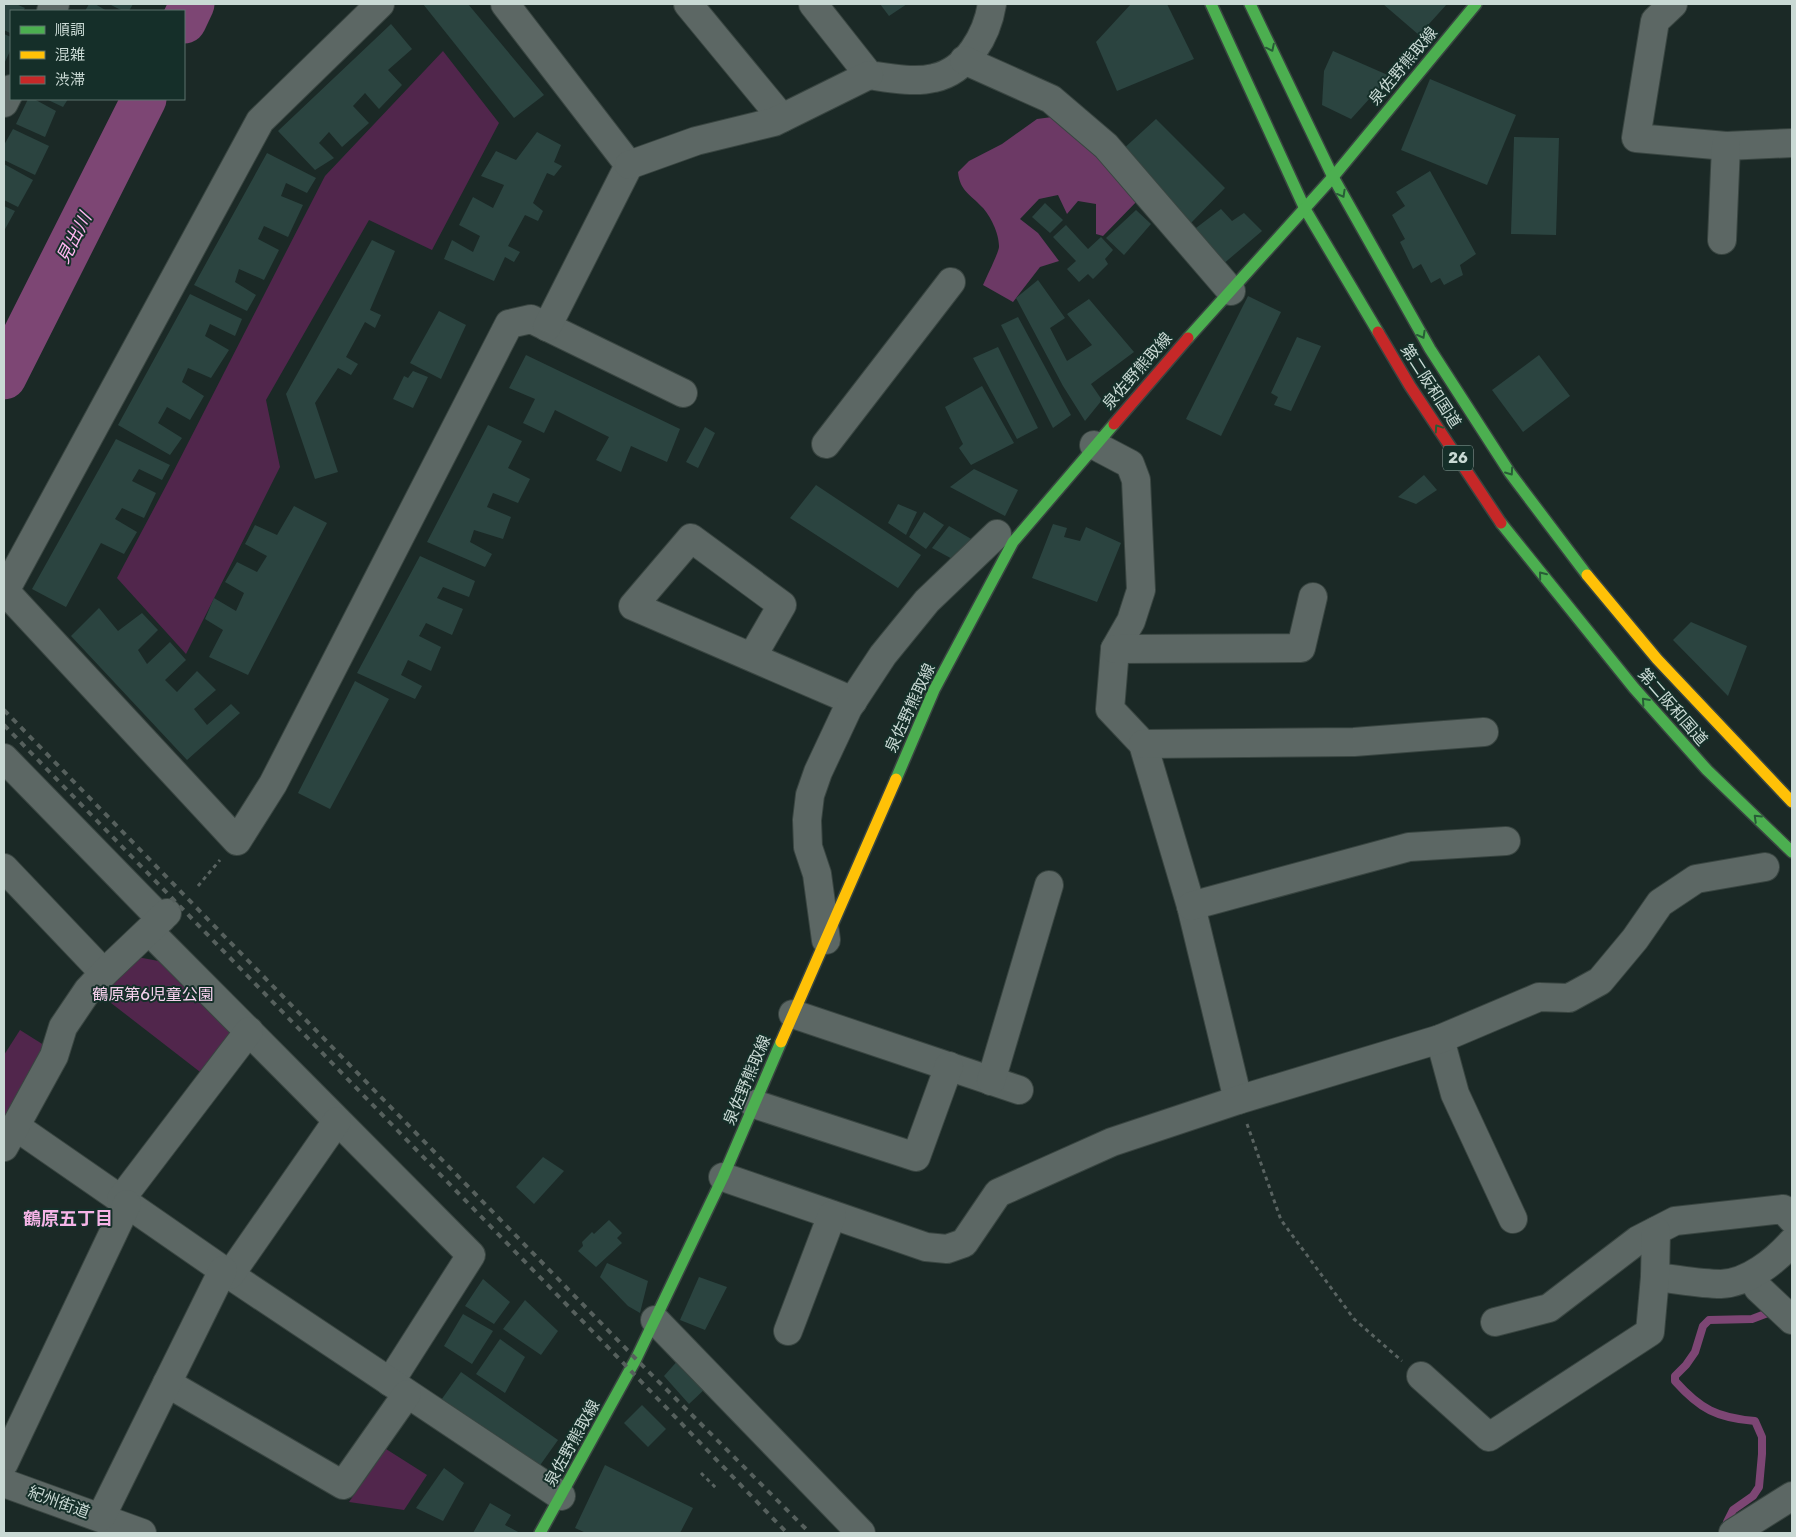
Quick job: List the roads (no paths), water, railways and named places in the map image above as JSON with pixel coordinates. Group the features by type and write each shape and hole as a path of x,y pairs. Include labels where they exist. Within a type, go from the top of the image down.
{"main road":[{"name":"第二阪和国道","path":"1211,4 1305,209 1410,386 1502,525 1634,688 1708,770 1792,852"},
{"name":"第二阪和国道","path":"1250,4 1333,177 1430,349 1510,473 1591,581 1657,659 1792,802"},
{"name":"泉佐野熊取線","path":"540,1533 636,1359 655,1320 722,1177 934,690 1013,542 1094,445 1333,177 1476,4"}],"street":[{"path":"380,4 260,121 5,591 237,841 273,784 509,324 531,319 683,393"},
{"path":"506,4 629,165"},
{"path":"813,4 869,75"},
{"path":"547,327 629,165 696,141 774,122 869,75 895,79 933,79 953,71 974,49 990,18 992,4"},
{"path":"1673,4 1655,21 1636,138 1726,146 1792,143"},
{"path":"697,7 782,118"},
{"path":"964,60 1051,99 1106,146 1230,291"},
{"path":"4,103 10,90"},
{"path":"1722,240 1726,146"},
{"path":"826,444 951,282"},
{"path":"1094,445 1130,464 1136,480 1141,590 1131,621 1115,649 1110,709 1143,744 1191,906 1238,1100"},
{"path":"826,940 817,874 808,847 807,820 810,795 818,772 853,701 884,655 927,600 997,534"},
{"path":"752,657 782,605 691,538 633,606 853,701"},
{"path":"1115,649 1301,648 1313,597"},
{"path":"1143,744 1354,742 1484,732"},
{"path":"4,758 159,921 249,1032 471,1256 343,1485 167,1383"},
{"path":"1191,906 1409,847 1506,842"},
{"path":"722,1177 926,1247 947,1249 964,1243 998,1193 1112,1142 1238,1100 1440,1039 1539,997 1569,998 1600,981 1635,939 1660,903 1696,879 1765,867"},
{"path":"4,868 104,973"},
{"path":"991,1081 1049,885"},
{"path":"159,921 88,990 64,1027 54,1056 10,1137 124,1202 561,1496"},
{"path":"793,1014 1019,1090"},
{"path":"4,1464 124,1202 249,1032"},
{"path":"1440,1039 1455,1094 1513,1219"},
{"path":"754,1104 916,1157 949,1066"},
{"path":"101,1517 167,1383 227,1272 337,1120"},
{"path":"1495,1322 1549,1308 1638,1240 1675,1221 1783,1209 1792,1219"},
{"path":"788,1330 832,1214"},
{"path":"1421,1376 1489,1438 1650,1332 1655,1277 1656,1231"},
{"path":"1655,1277 1722,1284 1751,1276 1780,1256 1792,1242"},
{"path":"1751,1276 1758,1288 1792,1320"},
{"path":"655,1320 861,1533"},
{"name":"紀州街道","path":"4,1483 142,1533"},
{"path":"1733,1533 1792,1496"}],"waterway":[{"name":"見出川","path":"185,19 192,4"},
{"name":"見出川","path":"4,377 143,100"},
{"path":"1727,1522 1733,1510 1753,1496 1759,1487 1762,1437 1755,1421 1730,1417 1701,1405 1675,1381 1675,1376 1695,1352 1703,1326 1709,1320 1752,1319 1773,1311"}],"railway":[{"path":"4,710 636,1359 810,1533"},
{"path":"4,725 787,1533"}],"district":[{"name":"鶴原五丁目","path":"68,1219"}],"park label":[{"name":"鶴原第6児童公園","path":"153,994"}]}
